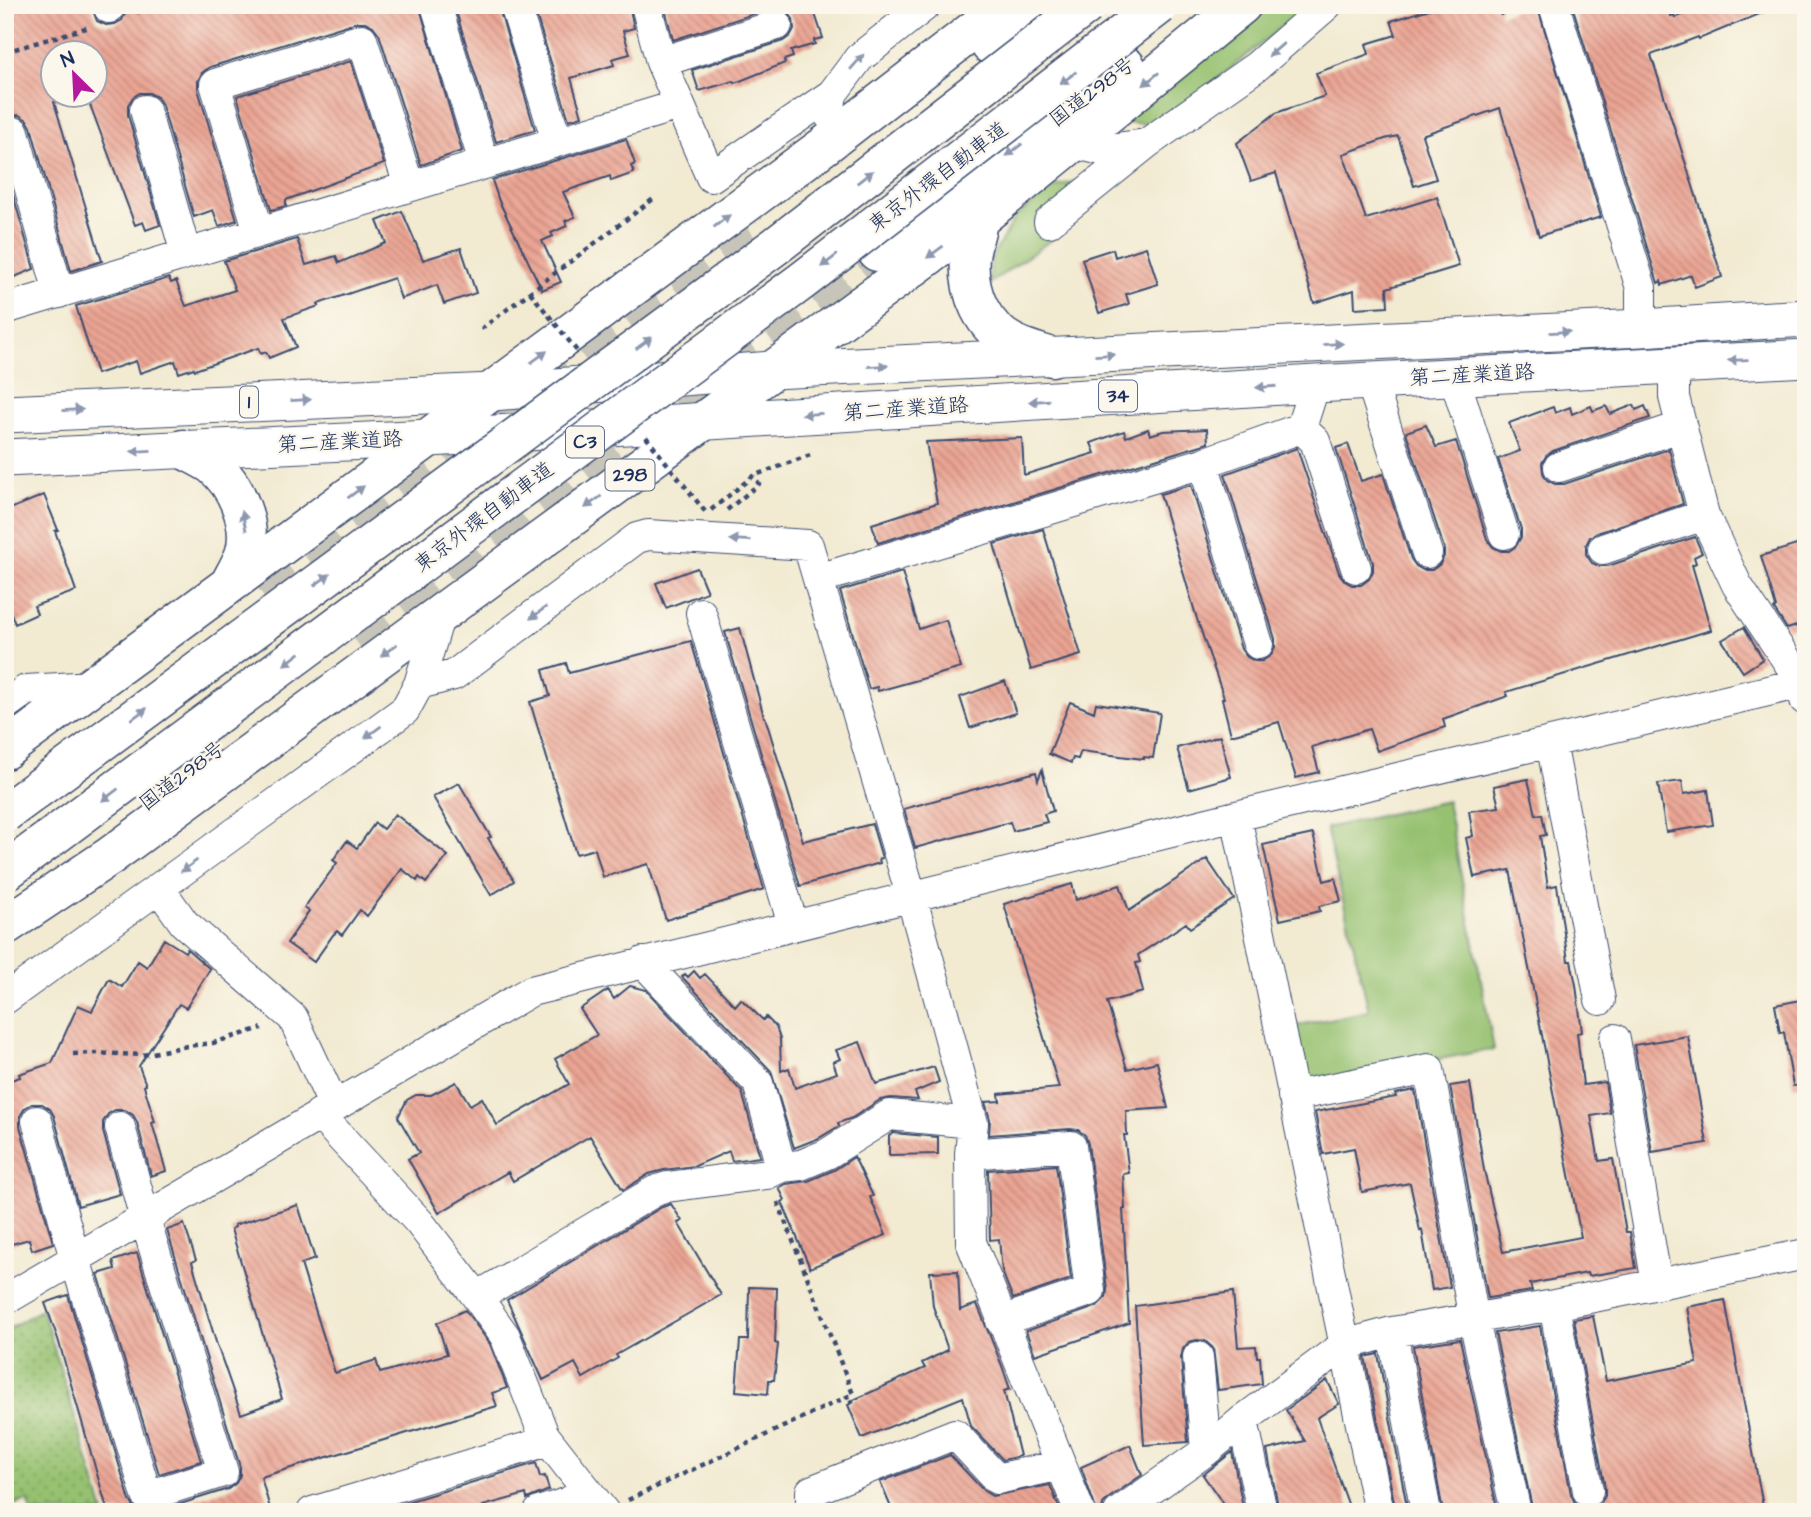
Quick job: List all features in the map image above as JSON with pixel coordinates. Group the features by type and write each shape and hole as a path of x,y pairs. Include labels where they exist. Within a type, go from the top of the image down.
{"highway":[{"path":"5,776 245,588 430,438 824,146 1006,5"},
{"path":"755,225 1041,5"},
{"name":"東京外環自動車道","path":"5,813 777,245 1087,5"},
{"name":"東京外環自動車道","path":"5,872 802,281 1160,5"},
{"name":"国道298号","path":"877,253 1205,5"},
{"name":"298","path":"5,926 110,856 979,219 1242,5"},
{"path":"979,219 970,256 971,286 980,311 996,331 1014,344 1052,357"},
{"path":"183,449 213,466 240,503 247,525 244,553 245,588"},
{"path":"5,750 93,686 245,588"},
{"name":"国道298号","path":"5,908 358,644"}],"main road":[{"name":"第二産業道路","path":"5,414 492,391 772,370 1806,318"},
{"name":"第二産業道路","path":"5,458 430,438 1674,363 1806,358"}],"street":[{"path":"436,5 484,163"},
{"path":"514,5 557,141"},
{"path":"646,5 661,62 711,177 832,94 859,58 926,5"},
{"path":"1049,222 1146,144 1256,66 1327,5"},
{"path":"1554,5 1641,288 1641,328"},
{"path":"661,62 777,25"},
{"path":"259,232 215,83 362,39 409,186"},
{"path":"824,146 832,94"},
{"path":"5,309 679,105"},
{"path":"145,110 186,254"},
{"path":"15,132 59,293"},
{"path":"1072,143 1101,150 1146,144"},
{"path":"7,1291 75,1259 145,1219 531,990 1236,816 1551,742 1804,689 1737,585 1704,516 1674,397 1674,363"},
{"path":"1454,376 1504,534"},
{"path":"1371,381 1427,553"},
{"path":"1301,428 1315,384"},
{"path":"1559,467 1680,427"},
{"path":"818,579 1203,463 1301,428"},
{"path":"1301,428 1315,441 1356,568"},
{"path":"1203,463 1258,644"},
{"path":"1603,549 1704,516"},
{"path":"419,684 454,675 637,538 649,535 808,545 911,895 973,1123 970,1154 971,1242 1080,1512"},
{"path":"5,999 405,710 419,684 441,611"},
{"path":"701,612 793,925"},
{"path":"5,705 26,690 93,686"},
{"path":"1551,742 1600,1000"},
{"path":"1236,816 1379,1512"},
{"path":"159,888 184,923 293,1018 327,1110 419,1222 505,1336 544,1435 603,1502"},
{"path":"643,962 758,1083 774,1170"},
{"path":"1615,1039 1657,1284"},
{"path":"1293,1096 1429,1069 1474,1320 1516,1512"},
{"path":"477,1297 655,1191 801,1164 827,1154 889,1115 973,1123"},
{"path":"37,1121 75,1259 147,1496 223,1472 145,1219 120,1127"},
{"path":"970,1154 1070,1146 1090,1291 1001,1321"},
{"path":"1119,1512 1206,1451 1344,1345 1392,1332 1474,1320 1806,1254"},
{"path":"1553,1305 1588,1490"},
{"path":"1392,1332 1426,1512"},
{"path":"1198,1357 1206,1451"},
{"path":"1243,1420 1262,1512"},
{"path":"811,1512 811,1492 955,1434 997,1479 1061,1465"},
{"path":"312,1512 548,1441"},
{"path":"539,1512 569,1502 603,1502"}],"path":[{"path":"5,52 112,13 160,5"},
{"path":"481,329 656,197"},
{"path":"707,514 753,476 813,454"},
{"path":"722,514 759,484 753,476"},
{"path":"73,1054 143,1055 213,1044 293,1018"},
{"path":"603,1502 678,1475 853,1394 802,1268 774,1170"}],"green space":[{"path":"1274,5 1309,5 1205,89 1151,124 1128,123 1134,112"},
{"path":"1084,179 1040,219 1055,237 989,284 992,257 1015,217 1055,187"},
{"path":"1447,801 1494,1049 1299,1085 1289,1027 1369,1011 1326,828"},
{"path":"42,1309 104,1512 32,1512 28,1500 5,1508 5,1331"}],"building":[{"path":"5,5 91,5 97,21 106,25 122,20 126,5 419,5 462,151 421,165 379,34 373,26 357,22 210,67 202,73 198,89 237,220 219,226 213,210 194,217 162,105 157,97 149,93 140,93 133,97 128,105 128,115 160,225 146,230 143,222 135,225 91,108 108,108 108,38 38,38 38,108 56,108 102,261 71,271 31,127 27,120 19,115 5,117"},
{"path":"454,5 498,5 535,130 496,142"},
{"path":"533,5 629,5 634,28 623,31 630,54 612,59 614,65 571,78 582,116 569,120"},
{"path":"664,5 812,5 823,38 814,40 815,44 791,51 793,57 784,60 785,63 735,83 734,81 699,91 692,70 783,41 794,29 793,19 781,8 772,8 673,40"},
{"path":"1442,5 1498,5 1501,15 1528,5 1537,5 1601,217 1539,236 1500,108 1422,135 1436,179 1414,186 1398,136 1385,139 1343,154 1366,219 1437,197 1459,266 1387,288 1388,306 1355,308 1354,290 1314,303 1276,173 1251,181 1237,143 1276,113 1325,96 1316,73 1369,54 1366,44 1396,35 1391,21"},
{"path":"1572,5 1668,5 1671,16 1674,15 1675,18 1707,5 1781,5 1699,39 1698,37 1651,55 1722,277 1695,287 1691,275 1662,285 1661,281 1658,283"},
{"path":"351,61 384,164 286,200 286,206 271,210 237,96"},
{"path":"626,139 635,164 631,166 634,173 611,181 610,176 563,192 575,217 565,221 567,226 551,233 553,236 542,241 561,282 542,290 499,201 492,180"},
{"path":"5,166 34,269 5,281"},
{"path":"402,211 423,260 461,248 476,293 444,304 437,285 401,299 394,278 284,318 296,347 269,358 266,352 261,354 258,348 179,373 175,361 140,373 136,361 97,374 76,306 169,278 171,283 176,281 186,306 235,290 224,261 297,239 306,265 336,256 339,263 386,243 377,221"},
{"path":"1146,247 1158,284 1126,294 1129,304 1099,313 1082,259 1113,249 1115,257"},
{"path":"1634,405 1636,410 1645,406 1650,418 1553,451 1542,463 1543,473 1547,480 1564,484 1669,449 1683,504 1597,533 1590,537 1586,554 1592,563 1608,566 1695,537 1702,553 1694,557 1696,563 1692,565 1711,630 1506,692 1508,696 1443,719 1445,727 1377,751 1369,729 1312,747 1319,772 1296,778 1279,722 1231,735 1222,699 1224,698 1197,619 1160,494 1191,485 1241,649 1247,657 1262,661 1271,655 1275,639 1225,474 1297,448 1339,573 1352,585 1361,585 1369,579 1373,563 1336,448 1348,444 1361,481 1383,474 1411,559 1423,570 1432,570 1440,564 1444,548 1406,432 1426,425 1436,447 1456,441 1487,539 1493,547 1509,551 1521,537 1521,529 1498,459 1520,451 1509,423 1553,407 1555,413 1570,407 1572,414 1591,406 1593,411 1606,406 1610,414"},
{"path":"1148,429 1150,435 1163,431 1207,429 1208,443 878,543 872,524 937,503 926,442 1022,438 1024,475 1095,453 1091,443 1124,431 1126,437"},
{"path":"44,495 58,530 55,531 76,591 34,606 37,614 15,624 5,597 5,511"},
{"path":"1043,529 1081,655 1031,670 994,544"},
{"path":"1806,542 1806,623 1787,629 1774,609 1776,607 1761,556"},
{"path":"697,568 707,592 666,608 656,583"},
{"path":"902,572 919,629 946,620 961,668 878,691 877,687 869,689 840,591"},
{"path":"1744,627 1763,659 1743,672 1722,640"},
{"path":"740,628 764,717 803,841 872,824 882,858 879,859 880,863 800,886 725,632"},
{"path":"691,641 764,889 666,920 648,864 603,877 595,849 576,854 530,702 550,696 543,670 566,663 569,673"},
{"path":"1005,681 1016,713 970,728 960,697"},
{"path":"1070,702 1094,712 1096,703 1160,713 1153,758 1081,751 1078,759 1073,758 1071,763 1049,754"},
{"path":"1220,736 1231,777 1189,789 1177,748"},
{"path":"1042,770 1053,811 1044,814 1047,822 1013,831 1010,822 915,848 904,809 1036,772 1038,780"},
{"path":"1528,779 1536,815 1542,814 1546,835 1540,836 1548,887 1557,885 1568,961 1571,961 1576,985 1582,1032 1577,1033 1583,1085 1605,1082 1610,1113 1591,1116 1599,1161 1613,1159 1626,1232 1630,1232 1636,1268 1588,1276 1587,1273 1530,1284 1532,1291 1488,1298 1450,1086 1470,1083 1484,1170 1503,1252 1581,1237 1510,870 1474,877 1466,838 1473,836 1469,811 1499,807 1494,786"},
{"path":"1682,781 1684,794 1708,790 1713,825 1666,832 1658,784"},
{"path":"459,783 514,881 491,895 433,797"},
{"path":"395,814 448,856 426,883 419,877 417,881 402,869 367,916 360,910 342,935 337,931 333,935 314,962 287,943 309,911 304,908 337,863 333,860 347,841 357,848 375,823 383,829"},
{"path":"1313,834 1324,881 1335,878 1341,901 1319,906 1320,911 1280,920 1263,845"},
{"path":"1207,859 1234,899 1190,928 1186,923 1138,955 1140,962 1136,963 1143,992 1107,1002 1127,1069 1157,1062 1168,1108 1126,1111 1127,1135 1124,1135 1129,1173 1123,1174 1123,1209 1129,1323 1035,1355 1026,1331 1096,1307 1106,1297 1107,1289 1085,1135 1070,1129 989,1135 990,1119 985,1102 1000,1101 999,1094 1059,1088 1004,904 1072,884 1076,900 1120,885 1129,911"},
{"path":"164,939 185,952 187,949 210,969 186,1008 179,1004 139,1066 166,1171 151,1176 137,1122 133,1115 125,1110 115,1110 108,1114 103,1122 103,1131 120,1194 78,1206 54,1116 50,1109 42,1104 32,1104 25,1108 20,1116 20,1126 53,1243 32,1250 29,1239 5,1246 5,1082 20,1077 19,1074 52,1063 78,1005 92,1011 109,979 122,987 138,961 147,967"},
{"path":"694,971 700,978 705,974 735,1006 741,999 763,1020 766,1017 776,1027 780,1039 781,1071 789,1068 795,1088 837,1073 833,1062 840,1059 836,1050 860,1042 876,1084 934,1067 939,1082 915,1092 918,1100 880,1100 852,1118 838,1123 839,1126 819,1138 794,1148 771,1071 682,977 685,974 688,977"},
{"path":"630,986 646,990 742,1092 760,1157 732,1161 729,1151 695,1166 649,1174 623,1190 590,1136 513,1181 508,1172 439,1213 408,1159 419,1153 398,1117 407,1100 416,1095 431,1095 456,1082 470,1105 482,1098 497,1125 569,1084 555,1059 597,1035 580,1009 608,990 614,999"},
{"path":"1806,999 1806,1085 1793,1086 1784,1032 1780,1033 1775,1005"},
{"path":"1688,1036 1707,1143 1652,1152 1634,1045"},
{"path":"1415,1090 1450,1287 1432,1290 1422,1230 1420,1231 1410,1183 1362,1192 1354,1148 1323,1154 1315,1112 1396,1097 1395,1094"},
{"path":"893,1133 938,1137 938,1154 889,1155 889,1136"},
{"path":"854,1157 873,1196 870,1197 886,1235 810,1268 782,1202 785,1200 779,1188 786,1184 808,1181 834,1170"},
{"path":"1056,1165 1071,1279 1013,1299 1002,1271 999,1239 990,1240 988,1170"},
{"path":"671,1204 682,1221 678,1223 721,1295 616,1355 618,1358 583,1378 575,1363 543,1380 507,1300"},
{"path":"298,1205 315,1259 301,1264 335,1373 376,1360 380,1373 447,1354 437,1323 465,1310 490,1344 507,1388 492,1393 497,1406 261,1477 271,1512 155,1512 228,1489 236,1483 240,1475 240,1467 167,1230 184,1224 196,1260 192,1262 216,1342 241,1414 282,1399 231,1229 234,1225"},
{"path":"137,1253 201,1461 159,1474 98,1274 115,1269 113,1261"},
{"path":"958,1271 960,1310 977,1304 1010,1389 1004,1391 1020,1456 1003,1460 971,1426 963,1397 862,1438 848,1405 854,1402 849,1402 925,1368 922,1363 948,1350 933,1306 930,1272"},
{"path":"749,1287 777,1288 775,1343 778,1344 774,1380 769,1380 768,1394 736,1391 740,1340 748,1340"},
{"path":"1233,1292 1238,1347 1256,1346 1257,1357 1260,1357 1262,1384 1218,1390 1213,1348 1205,1341 1189,1342 1183,1349 1181,1358 1188,1442 1144,1445 1135,1306"},
{"path":"68,1295 130,1501 140,1512 108,1512 45,1303"},
{"path":"1725,1300 1764,1512 1533,1512 1495,1333 1540,1326 1571,1494 1575,1503 1590,1508 1600,1504 1605,1496 1605,1488 1574,1319 1593,1316 1606,1381 1697,1363 1687,1307"},
{"path":"1460,1339 1498,1512 1443,1512 1413,1346"},
{"path":"1378,1354 1408,1512 1396,1512 1365,1357"},
{"path":"1327,1380 1339,1404 1317,1418 1351,1512 1297,1512 1296,1507 1279,1511 1267,1450 1305,1441 1286,1410"},
{"path":"1130,1445 1142,1475 1109,1498 1103,1504 1102,1512 1097,1512 1081,1467"},
{"path":"1232,1452 1244,1512 1229,1512 1203,1475"},
{"path":"950,1455 992,1496 1050,1485 1061,1512 893,1512 880,1482"},
{"path":"536,1463 540,1477 545,1476 549,1490 527,1499 526,1494 483,1506 485,1512 374,1512"}],"tunnel":[{"path":"260,591 755,225"},
{"path":"358,644 877,252"}]}
